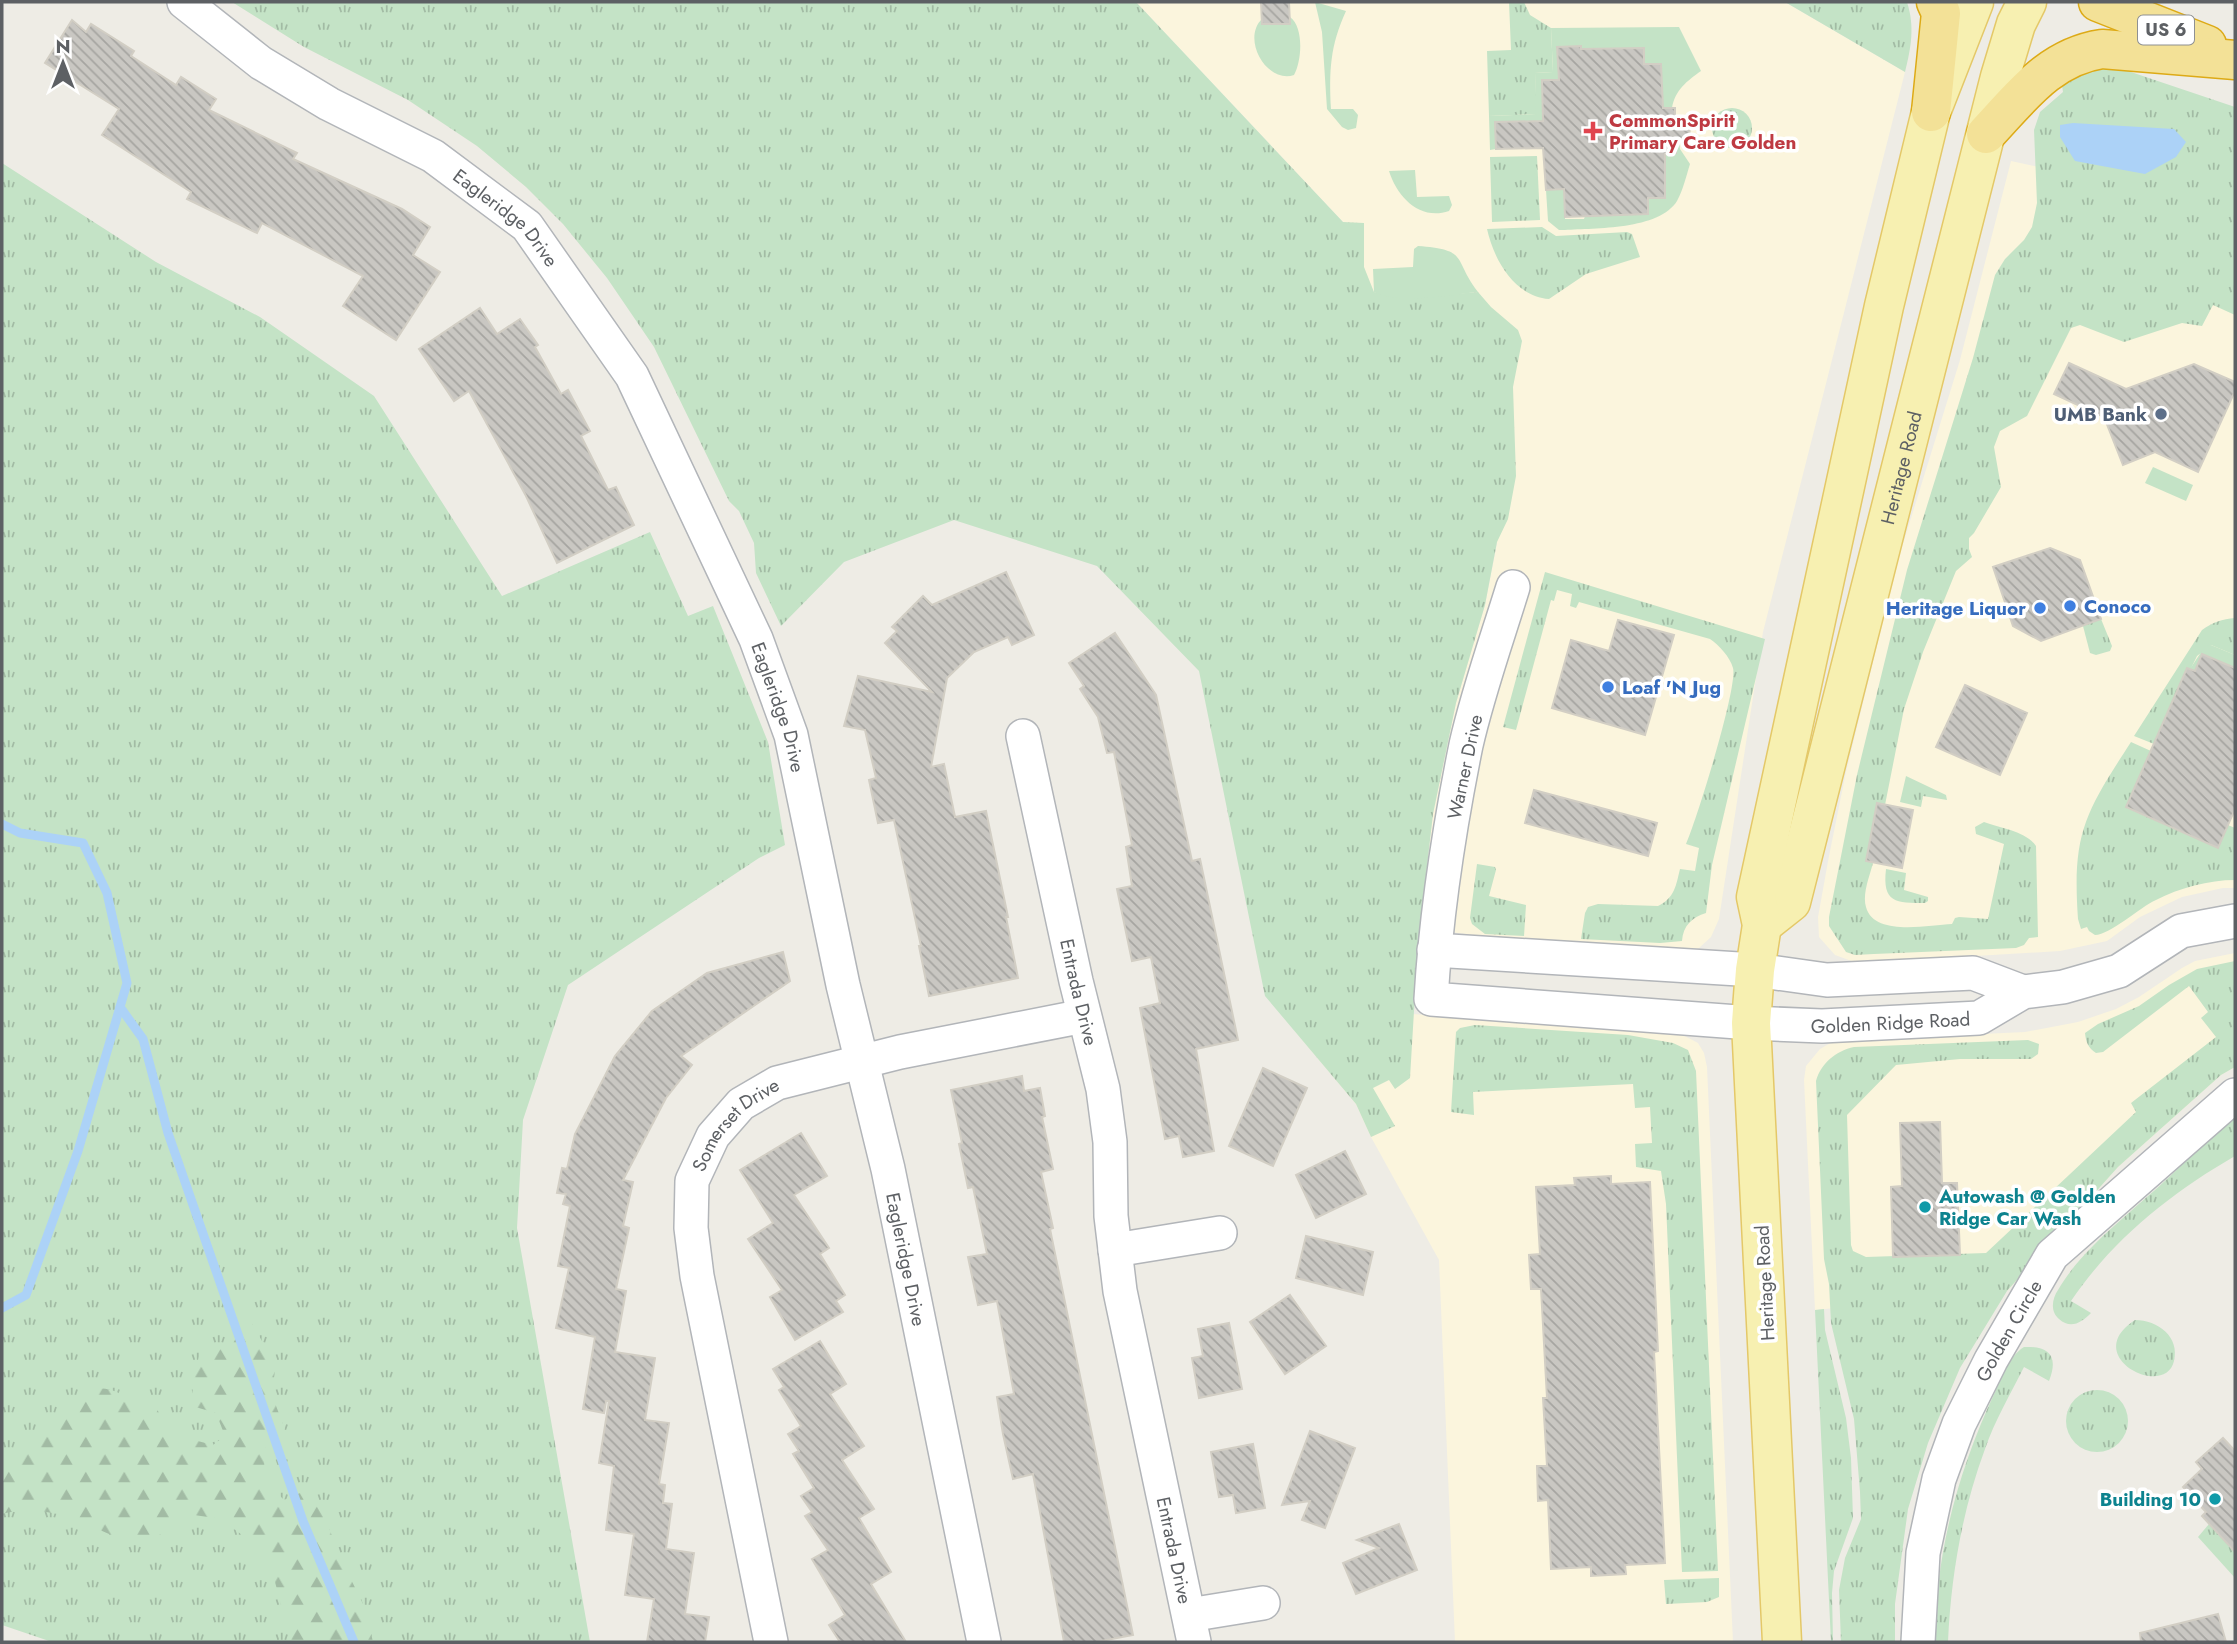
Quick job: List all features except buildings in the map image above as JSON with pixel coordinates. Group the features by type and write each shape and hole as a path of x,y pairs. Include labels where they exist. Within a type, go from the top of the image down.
{"highway":[{"path":"1931,112 1941,13 1936,2"},
{"name":"US 6","path":"2098,2 2235,57"},
{"path":"1986,134 2045,73 2063,60 2085,51 2102,49 2235,57"}],"main road":[{"name":"Heritage Road","path":"1782,1642 1751,1023 1762,925 1756,897 1884,306 1931,112 1974,2"},
{"name":"Heritage Road","path":"1762,925 1790,902 2000,77 2016,24 2027,2"}],"street":[{"name":"Eagleridge Drive","path":"184,2 261,63 329,104 433,156 527,226 632,376 756,639 791,736 843,985 888,1170 984,1642"},
{"name":"Warner Drive","path":"1513,587 1467,743 1446,859 1434,950 1431,999 1751,1023"},
{"name":"Entrada Drive","path":"1023,736 1084,1016 1103,1088 1110,1142 1111,1216 1120,1291 1192,1629"},
{"name":"Golden Ridge Road","path":"1751,1023 1822,1026 1979,1018 2023,992 2063,987 2119,971 2181,931 2235,921"},
{"path":"1434,950 1755,970"},
{"name":"Golden Ridge Road","path":"1755,970 1828,980 1973,973 2023,992"},
{"name":"Somerset Drive","path":"771,1642 697,1276 691,1228 692,1181 713,1136 741,1104 776,1083 900,1052 1084,1016"},
{"name":"Golden Circle","path":"1918,1642 1923,1553 1939,1479 1959,1424 1991,1360 2052,1255 2235,1095"},
{"path":"1115,1250 1220,1233"},
{"path":"1192,1629 1263,1603"}],"shaded area":[{"path":"1136,2 1785,2 1905,72 1763,632 1719,919 1711,937 1699,948 1690,951 1474,939 1466,934 1420,928 1433,814 1456,703 1485,605 1497,543 1429,560 1343,222"},
{"path":"2011,161 2235,209 2235,888 2182,897 2140,917 2107,941 2060,951 1857,963 1835,955 1819,937 1818,917 1829,856 1846,772 1898,560 1960,360"},
{"path":"2235,953 2235,1067 2221,1075 2118,1167 2007,1291 1815,1310 1804,1080 1806,1066 1820,1049 1834,1041 2025,1032 2078,1022 2116,1009 2195,961"},
{"path":"1412,1014 1677,1032 1698,1043 1704,1053 1707,1067 1733,1642 1455,1642 1439,1260 1371,1137 1356,1104 1294,1030"}],"green space":[{"path":"232,2 1136,2 1343,222 1364,223 1364,267 1374,292 1404,298 1478,292 1518,330 1522,341 1513,387 1516,476 1508,519 1497,542 1485,605 1456,703 1433,814 1418,944 1410,1078 1395,1089 1389,1080 1373,1088 1395,1126 1371,1137 1356,1104 1265,996 1199,671 1097,566 954,520 844,562 781,626 756,573 754,543 739,511 729,501 654,347 607,278 563,224 526,187 477,146 408,100 304,47"},
{"path":"1315,2 1346,11 1332,59 1331,109 1353,109 1358,115 1356,128 1348,130 1342,127 1327,109 1322,32"},
{"path":"1509,2 1524,2 1530,15 1551,28 1553,72 1535,73 1537,114 1489,116 1487,51 1511,50"},
{"path":"1785,2 1907,2 1911,37 1905,72"},
{"path":"1290,17 1298,28 1300,53 1294,75 1284,76 1266,67 1256,48 1254,37 1262,19 1262,24 1289,24"},
{"path":"1679,27 1701,71 1686,82 1672,108 1663,108 1661,64 1644,64 1644,48 1558,47 1559,80 1542,81 1543,121 1496,122 1496,149 1490,150 1489,116 1536,114 1535,73 1553,72 1551,28"},
{"path":"2099,68 2125,70 2235,107 2235,315 2213,305 2202,326 2182,323 2124,342 2080,325 2071,328 2027,416 2000,431 1994,447 2001,487 1969,538 1972,557 1956,571 1923,652 1904,709 1885,805 1877,804 1866,861 1873,863 1865,896 1866,907 1871,916 1890,926 1903,927 1952,924 1955,918 1959,917 1988,919 2004,844 1976,834 1975,827 1984,822 2019,833 2036,846 2038,937 2029,938 2024,945 2016,948 1855,955 1846,952 1829,926 1829,917 1857,775 1907,570 1973,358 1995,275 2032,227 2037,203 2034,130 2040,112 2063,92 2061,79"},
{"path":"1732,108 1740,109 1746,114 1751,120 1751,136 1746,142 1740,147 1732,148 1724,147 1718,142 1713,136 1712,128 1713,120 1718,114 1724,109"},
{"path":"1675,140 1679,140 1680,149 1690,164 1679,197 1668,210 1642,222 1609,228 1559,230 1548,221 1546,190 1564,189 1565,219 1648,214 1648,198 1665,198 1665,154"},
{"path":"1537,156 1540,220 1492,222 1490,157"},
{"path":"2,163 156,262 260,317 374,396 502,596 650,532 688,616 713,606 768,742 785,845 759,858 568,985 523,1120 517,1228 590,1642 52,1642 2,1625"},
{"path":"1415,170 1417,197 1449,196 1452,205 1449,211 1429,213 1419,210 1404,198 1389,171"},
{"path":"1542,227 1556,236 1627,232 1632,234 1640,257 1586,274 1549,299 1537,296 1516,284 1507,274 1495,253 1487,229"},
{"path":"1418,246 1453,253 1478,292 1411,299 1374,292 1373,269 1413,267 1414,249"},
{"path":"2153,467 2193,485 2186,501 2145,483"},
{"path":"1545,572 1765,639 1712,865 1706,913 1689,923 1682,941 1660,943 1581,939 1588,907 1598,904 1658,906 1671,895 1680,869 1695,871 1699,848 1686,844 1723,726 1733,680 1732,664 1710,639 1579,602 1576,608 1570,606 1572,594 1557,590 1554,601 1551,600 1516,730 1503,727"},
{"path":"2235,618 2235,655 2211,645 2197,656 2154,744 2134,736 2202,630 2218,621"},
{"path":"2101,619 2112,646 2110,651 2096,655 2090,653 2083,626"},
{"path":"2211,645 2235,655 2235,668 2203,654 2195,671 2190,669 2205,646"},
{"path":"2131,742 2151,751 2127,808 2218,848 2228,825 2235,828 2235,880 2194,885 2174,892 2149,904 2109,931 2095,935 2087,927 2081,929 2078,919 2077,865 2080,844 2092,807"},
{"path":"1906,776 1946,795 1947,800 1923,796 1921,807 1900,802"},
{"path":"1477,864 1495,867 1489,896 1526,905 1524,936 1485,934 1472,924 1470,918"},
{"path":"1886,869 1906,873 1904,890 1928,897 1928,901 1906,902 1893,899 1886,889"},
{"path":"2235,961 2235,1067 2221,1075 2118,1167 2007,1291 1960,1368 1928,1443 1908,1509 1895,1604 1895,1642 1841,1642 1839,1590 1845,1558 1861,1519 1854,1419 1831,1323 1829,1284 1824,1259 1816,1081 1825,1063 1841,1051 1854,1047 2028,1040 2039,1044 2038,1054 2031,1059 1960,1059 1896,1065 1847,1115 1853,1251 1866,1257 1986,1253 2136,1112 2131,1103 2216,1037 2201,1018 2208,1012 2189,986 2103,1052 2096,1053 2091,1049 2085,1033 2098,1024 2139,1006 2197,969"},
{"path":"1475,1025 1628,1035 1673,1043 1688,1050 1696,1071 1718,1571 1682,1572 1666,1204 1661,1171 1636,1167 1635,1144 1652,1143 1650,1107 1635,1108 1633,1084 1473,1092 1474,1115 1451,1112 1456,1032 1460,1028"},
{"path":"2235,1117 2235,1156 2166,1202 2105,1257 2071,1301 2091,1313 2088,1316 2072,1324 2059,1319 2053,1309 2054,1297 2080,1260 2108,1231"},
{"path":"1824,1309 1825,1330 1846,1418 1851,1458 1853,1518 1834,1571 1833,1642 1815,1310"},
{"path":"231,1312 251,1321 275,1372 271,1393 285,1429 264,1449 267,1477 284,1500 307,1490 326,1520 340,1557 365,1608 373,1642 293,1642 275,1582 247,1539 222,1519 187,1514 156,1537 137,1542 55,1514 28,1511 2,1514 2,1471 10,1466 39,1433 60,1419 90,1388 108,1389 118,1393 130,1406 139,1402 154,1404 171,1434 213,1445 225,1436 216,1413 192,1406 193,1381 202,1344 225,1344"},
{"path":"2135,1320 2152,1323 2170,1337 2175,1352 2174,1361 2167,1372 2156,1376 2143,1375 2130,1369 2120,1359 2116,1347 2120,1334"},
{"path":"2024,1347 2040,1348 2050,1354 2052,1372 2049,1381 2024,1367 1993,1428 1964,1520 1955,1568 1948,1642 1935,1642 1944,1545 1960,1483 2003,1374 2014,1356"},
{"path":"2097,1390 2109,1392 2119,1399 2126,1409 2126,1433 2119,1443 2109,1450 2097,1452 2085,1450 2075,1443 2068,1433 2066,1421 2068,1409 2075,1399 2085,1392"},
{"path":"2209,1524 2235,1552 2235,1578 2198,1537"},
{"path":"1719,1578 1719,1597 1707,1602 1666,1604 1664,1580"}],"water":[{"path":"2073,123 2174,129 2186,142 2176,157 2145,174 2075,161 2060,137 2060,125"}],"waterway":[{"path":"2,824 20,833 83,843 107,893 127,983 78,1151 26,1295 2,1308"},
{"path":"120,1007 143,1039 168,1133 303,1521 354,1642"}],"place":[{"name":"CommonSpirit Primary Care Golden","path":"1593,131"},
{"name":"UMB Bank","path":"2161,414"},
{"name":"Conoco","path":"2070,606"},
{"name":"Heritage Liquor","path":"2040,608"},
{"name":"Loaf 'N Jug","path":"1608,687"},
{"name":"Autowash @ Golden Ridge Car Wash","path":"1925,1207"},
{"name":"Building 10","path":"2215,1499"}]}
